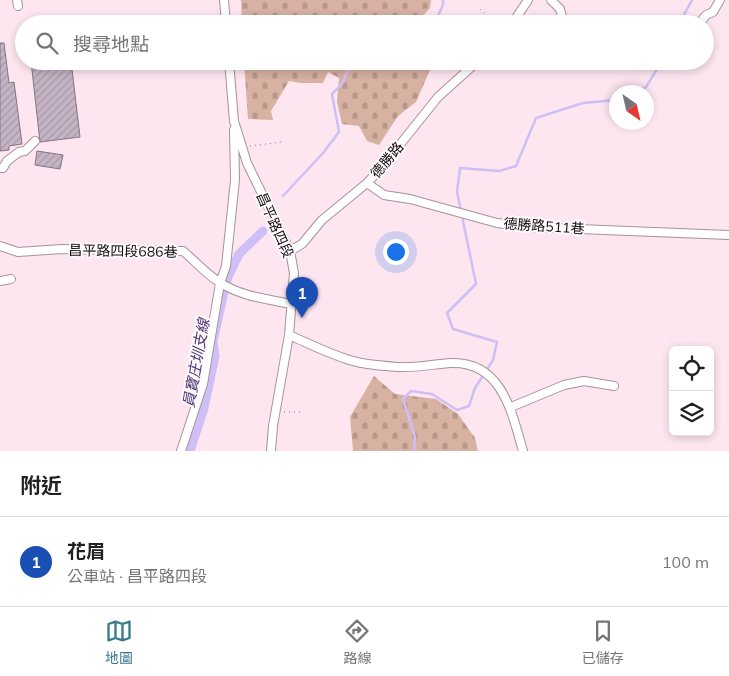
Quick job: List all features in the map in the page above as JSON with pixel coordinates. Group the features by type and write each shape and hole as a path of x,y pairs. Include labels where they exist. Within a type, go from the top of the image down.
{"street":[{"path":"224,0 225,15"},
{"path":"518,15 528,0"},
{"path":"551,0 560,9 562,15"},
{"path":"706,15 713,12 720,0"},
{"name":"昌平路四段","path":"230,70 234,120 247,163 290,251 294,273 289,335 275,412 271,451"},
{"name":"德勝路","path":"290,251 302,244 322,220 367,183 388,160 438,97 468,70"},
{"path":"181,451 203,384 220,283 226,266 235,180 234,120"},
{"path":"0,168 3,168 7,161 19,152 25,151 35,141"},
{"name":"德勝路511巷","path":"367,183 384,195 410,199 497,223 529,227 729,235"},
{"name":"昌平路四段686巷","path":"0,246 18,252 62,249 183,251 201,269 220,283 243,294 291,304"},
{"path":"0,281 11,279"},
{"path":"289,335 357,362 400,367 453,363 478,367 488,374 503,392 510,407 524,451"},
{"path":"510,407 564,385 584,381 614,386"}],"path":[{"path":"480,9 486,15"},
{"path":"242,147 282,142"},
{"path":"275,412 304,412"}],"green space":[{"path":"241,0 431,0 430,8 424,15 242,15"},
{"path":"245,70 430,70 416,102 398,116 379,145 367,141 359,126 342,124 337,102 339,78 328,72 323,83 289,81 271,111 273,120 248,119"},
{"path":"374,376 395,394 436,399 458,414 475,438 478,451 353,451 350,417"}],"building":[{"path":"0,43 4,43 9,83 14,82 22,144 9,146 9,150 0,151"},
{"path":"32,70 72,70 80,137 40,142"},
{"path":"37,151 63,155 60,169 35,165"}],"waterway":[{"path":"438,15 443,0"},
{"path":"684,15 692,0"},
{"path":"283,196 323,153 339,132 332,94 342,84 347,70"},
{"path":"647,85 656,70"},
{"path":"461,210 457,192 460,168 499,171 516,166 536,118 583,103 609,101"},
{"path":"414,451 415,437 403,399 411,391 432,394 457,410 469,406 475,388 493,360 497,342 453,329 447,313 476,284 462,216"},
{"name":"員寶庄圳支線","path":"190,451 204,408 215,356 213,341 227,279 239,254 263,231"}],"place":[{"name":"花眉","path":"302,318"}]}
